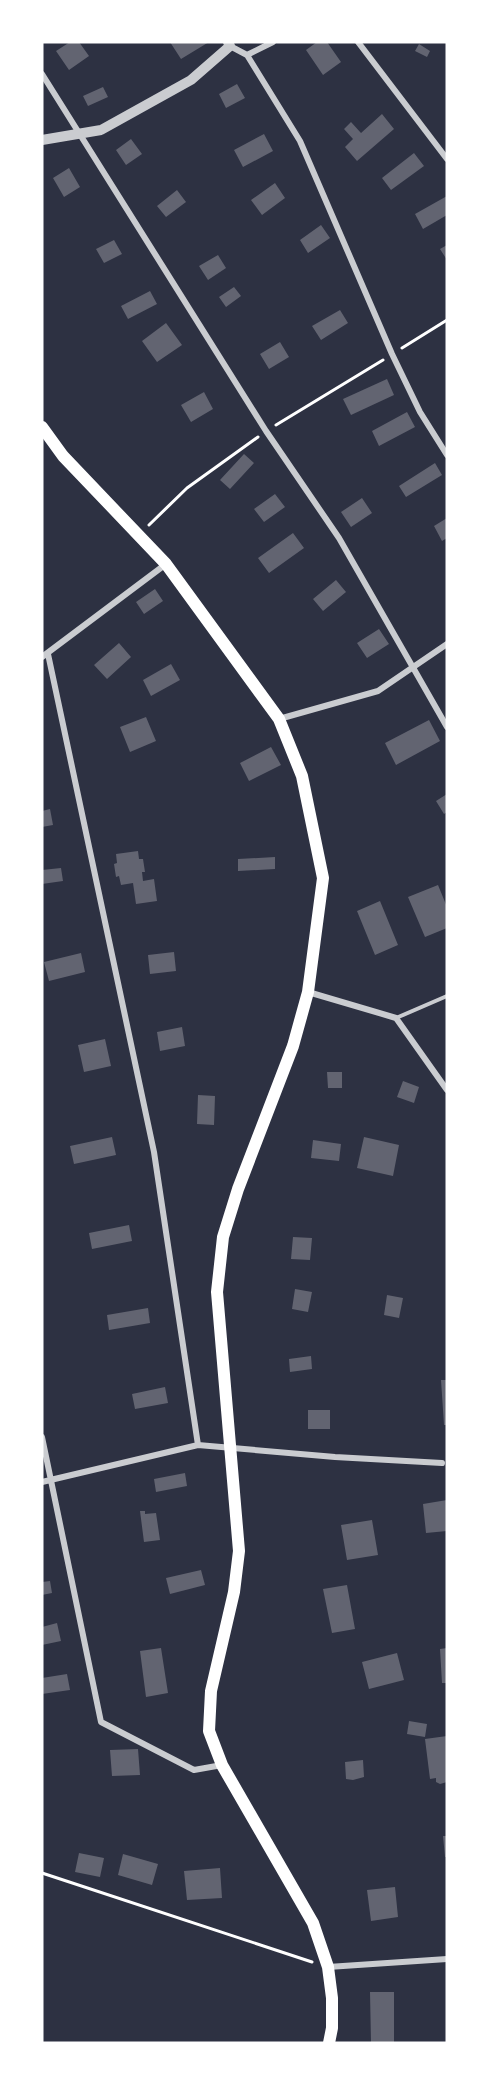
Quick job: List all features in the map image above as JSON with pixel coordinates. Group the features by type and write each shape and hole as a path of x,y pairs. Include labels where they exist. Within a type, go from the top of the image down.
{"main road":[{"path":"42,427 63,456 166,564 279,719 302,776 323,878 308,992 293,1046 238,1190 224,1237 217,1292 239,1551 234,1592 211,1691 209,1731 222,1766 313,1923 328,1967 332,1998 332,2028 329,2043"}],"street":[{"path":"247,55 273,42"},
{"path":"358,42 447,159"},
{"path":"42,140 101,130 190,80 229,44 247,55 300,141 392,354 420,412 447,455"},
{"path":"42,74 266,431 339,538 447,727"},
{"path":"166,564 45,655 154,1152 198,1445"},
{"path":"279,719 378,691 447,644"},
{"path":"308,992 396,1018 447,1090"},
{"path":"42,1437 101,1722 194,1770 222,1766"},
{"path":"42,1482 198,1445 335,1457 442,1463"},
{"path":"328,1967 447,1959"}],"lane":[{"path":"396,1018 447,996"}],"path":[{"path":"139,534 187,488 266,431 447,320"},
{"path":"42,1873 328,1967"}],"building":[{"path":"70,42 79,42 89,56 69,70 56,51"},
{"path":"170,42 209,42 181,59"},
{"path":"317,42 327,42 341,62 323,75 306,50"},
{"path":"419,44 430,51 427,57 415,51"},
{"path":"237,84 245,98 226,108 219,94"},
{"path":"103,87 108,97 88,106 83,96"},
{"path":"382,114 394,129 357,161 345,147 353,139 344,129 351,122 361,133"},
{"path":"264,134 273,151 243,167 234,150"},
{"path":"131,139 142,154 126,165 116,150"},
{"path":"414,153 424,166 391,190 382,178"},
{"path":"69,168 80,187 64,197 53,178"},
{"path":"275,183 285,198 262,215 251,200"},
{"path":"177,190 186,202 166,217 157,206"},
{"path":"447,196 447,215 423,229 415,214"},
{"path":"321,225 330,238 308,253 300,240"},
{"path":"114,240 122,254 104,263 96,249"},
{"path":"447,245 447,260 440,249"},
{"path":"218,255 226,268 208,280 199,266"},
{"path":"234,287 241,296 226,307 219,297"},
{"path":"150,291 157,304 128,319 121,306"},
{"path":"340,310 348,323 321,340 312,326"},
{"path":"166,323 182,345 157,362 142,341"},
{"path":"280,342 289,357 269,369 260,354"},
{"path":"387,379 394,395 351,415 343,399"},
{"path":"204,392 213,409 191,422 181,405"},
{"path":"407,412 415,427 379,446 372,431"},
{"path":"244,454 254,463 230,489 220,480"},
{"path":"435,463 442,475 406,497 399,486"},
{"path":"275,494 285,507 264,522 254,509"},
{"path":"362,498 372,513 351,527 341,512"},
{"path":"447,518 447,538 442,541 434,526"},
{"path":"293,533 304,548 269,573 258,558"},
{"path":"336,580 346,592 323,611 313,599"},
{"path":"155,589 163,601 144,614 136,602"},
{"path":"379,629 389,644 367,658 357,643"},
{"path":"119,643 131,657 107,679 94,665"},
{"path":"171,664 180,680 151,696 143,680"},
{"path":"146,717 156,741 130,752 120,727"},
{"path":"429,720 440,741 396,765 385,743"},
{"path":"271,747 281,765 249,781 240,763"},
{"path":"447,794 447,812 444,814 436,801"},
{"path":"50,809 53,825 42,827 42,811"},
{"path":"138,851 139,859 143,859 145,872 142,872 143,881 154,879 157,901 136,904 133,883 121,885 119,876 116,877 114,864 117,863 116,854"},
{"path":"275,857 275,869 238,871 238,859"},
{"path":"61,868 63,881 42,884 42,870"},
{"path":"438,885 447,907 447,928 425,937 408,897"},
{"path":"380,901 398,945 375,955 357,911"},
{"path":"174,952 176,971 150,974 148,955"},
{"path":"81,953 85,972 49,981 44,962"},
{"path":"182,1027 185,1046 160,1051 157,1032"},
{"path":"105,1039 111,1066 84,1072 78,1045"},
{"path":"327,1072 342,1072 342,1088 328,1088"},
{"path":"403,1081 419,1087 414,1103 397,1097"},
{"path":"198,1095 215,1096 214,1125 197,1124"},
{"path":"112,1137 116,1155 74,1164 70,1146"},
{"path":"364,1137 399,1145 393,1176 357,1168"},
{"path":"313,1140 341,1144 339,1161 311,1158"},
{"path":"129,1225 132,1241 92,1249 89,1233"},
{"path":"293,1237 312,1238 310,1260 291,1259"},
{"path":"295,1289 312,1292 308,1312 292,1309"},
{"path":"387,1295 403,1298 399,1318 384,1315"},
{"path":"148,1308 150,1323 109,1330 107,1315"},
{"path":"311,1356 312,1369 290,1372 289,1359"},
{"path":"441,1380 447,1380 447,1425 444,1425"},
{"path":"165,1387 168,1403 135,1409 132,1394"},
{"path":"308,1410 330,1410 330,1429 308,1429"},
{"path":"185,1473 187,1486 156,1492 154,1479"},
{"path":"447,1500 447,1531 426,1533 423,1504"},
{"path":"140,1511 145,1511 145,1514 156,1513 160,1540 144,1542"},
{"path":"372,1520 378,1555 347,1560 341,1525"},
{"path":"201,1570 205,1585 170,1594 166,1578"},
{"path":"50,1581 52,1593 42,1595 42,1582"},
{"path":"347,1585 355,1629 332,1633 323,1589"},
{"path":"57,1623 61,1641 42,1645 42,1627"},
{"path":"161,1648 168,1693 146,1697 140,1651"},
{"path":"447,1648 447,1683 442,1683 440,1649"},
{"path":"397,1653 404,1680 369,1689 362,1662"},
{"path":"67,1674 70,1690 42,1694 42,1678"},
{"path":"409,1721 427,1724 425,1737 407,1734"},
{"path":"447,1736 447,1782 440,1784 436,1782 436,1778 430,1779 425,1739"},
{"path":"138,1749 140,1775 112,1776 110,1750"},
{"path":"363,1760 364,1777 346,1779 345,1762"},
{"path":"443,1836 447,1836 447,1857 445,1857"},
{"path":"79,1853 104,1858 100,1877 75,1872"},
{"path":"123,1854 158,1864 152,1885 118,1875"},
{"path":"220,1868 222,1898 187,1900 184,1871"},
{"path":"395,1887 398,1917 371,1921 367,1890"},
{"path":"370,1992 394,1992 394,2043 371,2043"}]}
